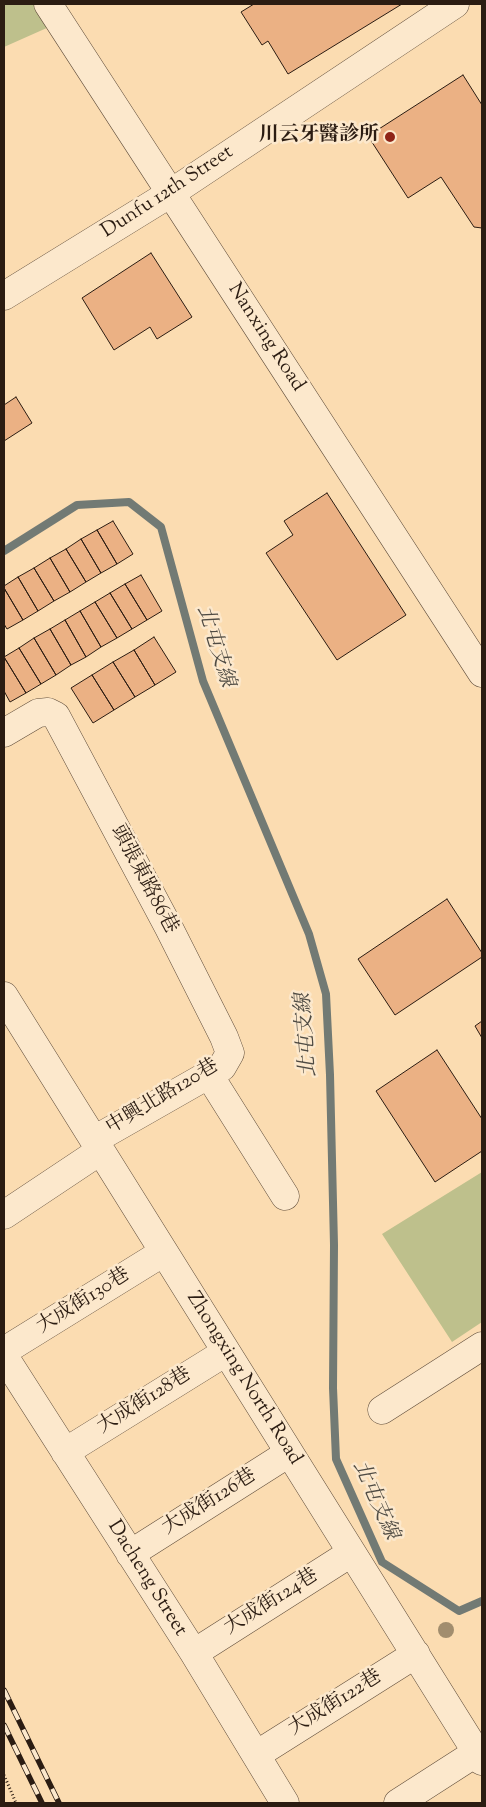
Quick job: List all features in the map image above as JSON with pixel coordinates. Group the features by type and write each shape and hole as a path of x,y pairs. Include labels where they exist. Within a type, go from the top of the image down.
{"street":[{"name":"Nanxing Road","path":"48,4 482,673"},
{"name":"Dunfu 12th Street","path":"4,296 171,193 455,4"},
{"name":"頭張東路86巷","path":"4,734 38,713 48,712 56,716 169,928 230,1053"},
{"name":"Zhongxing North Road","path":"4,996 351,1553 480,1754"},
{"name":"中興北路120巷","path":"4,1215 97,1145 222,1067 230,1053"},
{"path":"209,1075 285,1196"},
{"name":"大成街130巷","path":"4,1351 164,1252"},
{"path":"382,1410 482,1346"},
{"name":"大成街128巷","path":"65,1452 226,1352"},
{"name":"Dacheng Street","path":"4,1356 194,1653 285,1803"},
{"name":"大成街126巷","path":"130,1554 289,1453"},
{"name":"大成街124巷","path":"194,1653 351,1553"},
{"name":"大成街122巷","path":"256,1755 416,1654"},
{"path":"398,1803 480,1754"}],"path":[{"path":"4,1775 16,1803"}],"green space":[{"path":"4,4 33,4 49,27 4,47"},
{"path":"482,1172 482,1322 452,1342 382,1234"}],"building":[{"path":"254,4 402,4 288,74 268,41 262,45 241,12"},
{"path":"463,75 482,105 482,228 474,227 441,177 408,198 368,136"},
{"path":"151,253 192,317 157,339 150,327 114,350 82,298"},
{"path":"16,397 32,423 4,441 4,405"},
{"path":"327,493 406,615 337,660 266,553 293,535 284,521"},
{"path":"113,521 133,554 117,564 97,530"},
{"path":"97,530 117,564 101,573 81,539"},
{"path":"81,539 101,573 86,582 66,549"},
{"path":"66,549 86,582 70,592 50,558"},
{"path":"50,558 70,592 54,601 34,568"},
{"path":"34,568 54,601 38,611 18,577"},
{"path":"141,575 162,611 147,620 125,584"},
{"path":"18,577 38,611 23,620 4,588 4,586"},
{"path":"125,584 147,620 132,629 110,593"},
{"path":"4,588 23,620 7,629 4,624"},
{"path":"110,593 132,629 117,638 95,602"},
{"path":"95,602 117,638 101,647 80,611"},
{"path":"80,611 101,647 86,657 65,620"},
{"path":"65,620 86,657 71,665 50,629"},
{"path":"50,629 71,665 56,675 34,638"},
{"path":"154,637 176,672 155,685 134,650"},
{"path":"34,638 56,675 41,684 19,648"},
{"path":"19,648 41,684 26,693 4,657"},
{"path":"134,650 155,685 135,697 113,662"},
{"path":"4,657 26,693 10,702 4,691"},
{"path":"113,662 135,697 114,710 92,675"},
{"path":"92,675 114,710 93,723 71,688"},
{"path":"447,899 482,953 482,957 395,1015 358,959"},
{"path":"482,1021 482,1038 475,1026"},
{"path":"437,1050 482,1119 482,1151 435,1182 376,1091"}],"waterway":[{"name":"北屯支線","path":"4,551 77,505 129,502 161,527 203,681 309,934 326,994 334,1245 333,1388 336,1459 382,1562 459,1611 482,1601"}],"railway":[{"path":"4,1690 59,1803"},
{"path":"4,1725 42,1803"}],"place":[{"name":"川云牙醫診所","path":"390,137"}]}
